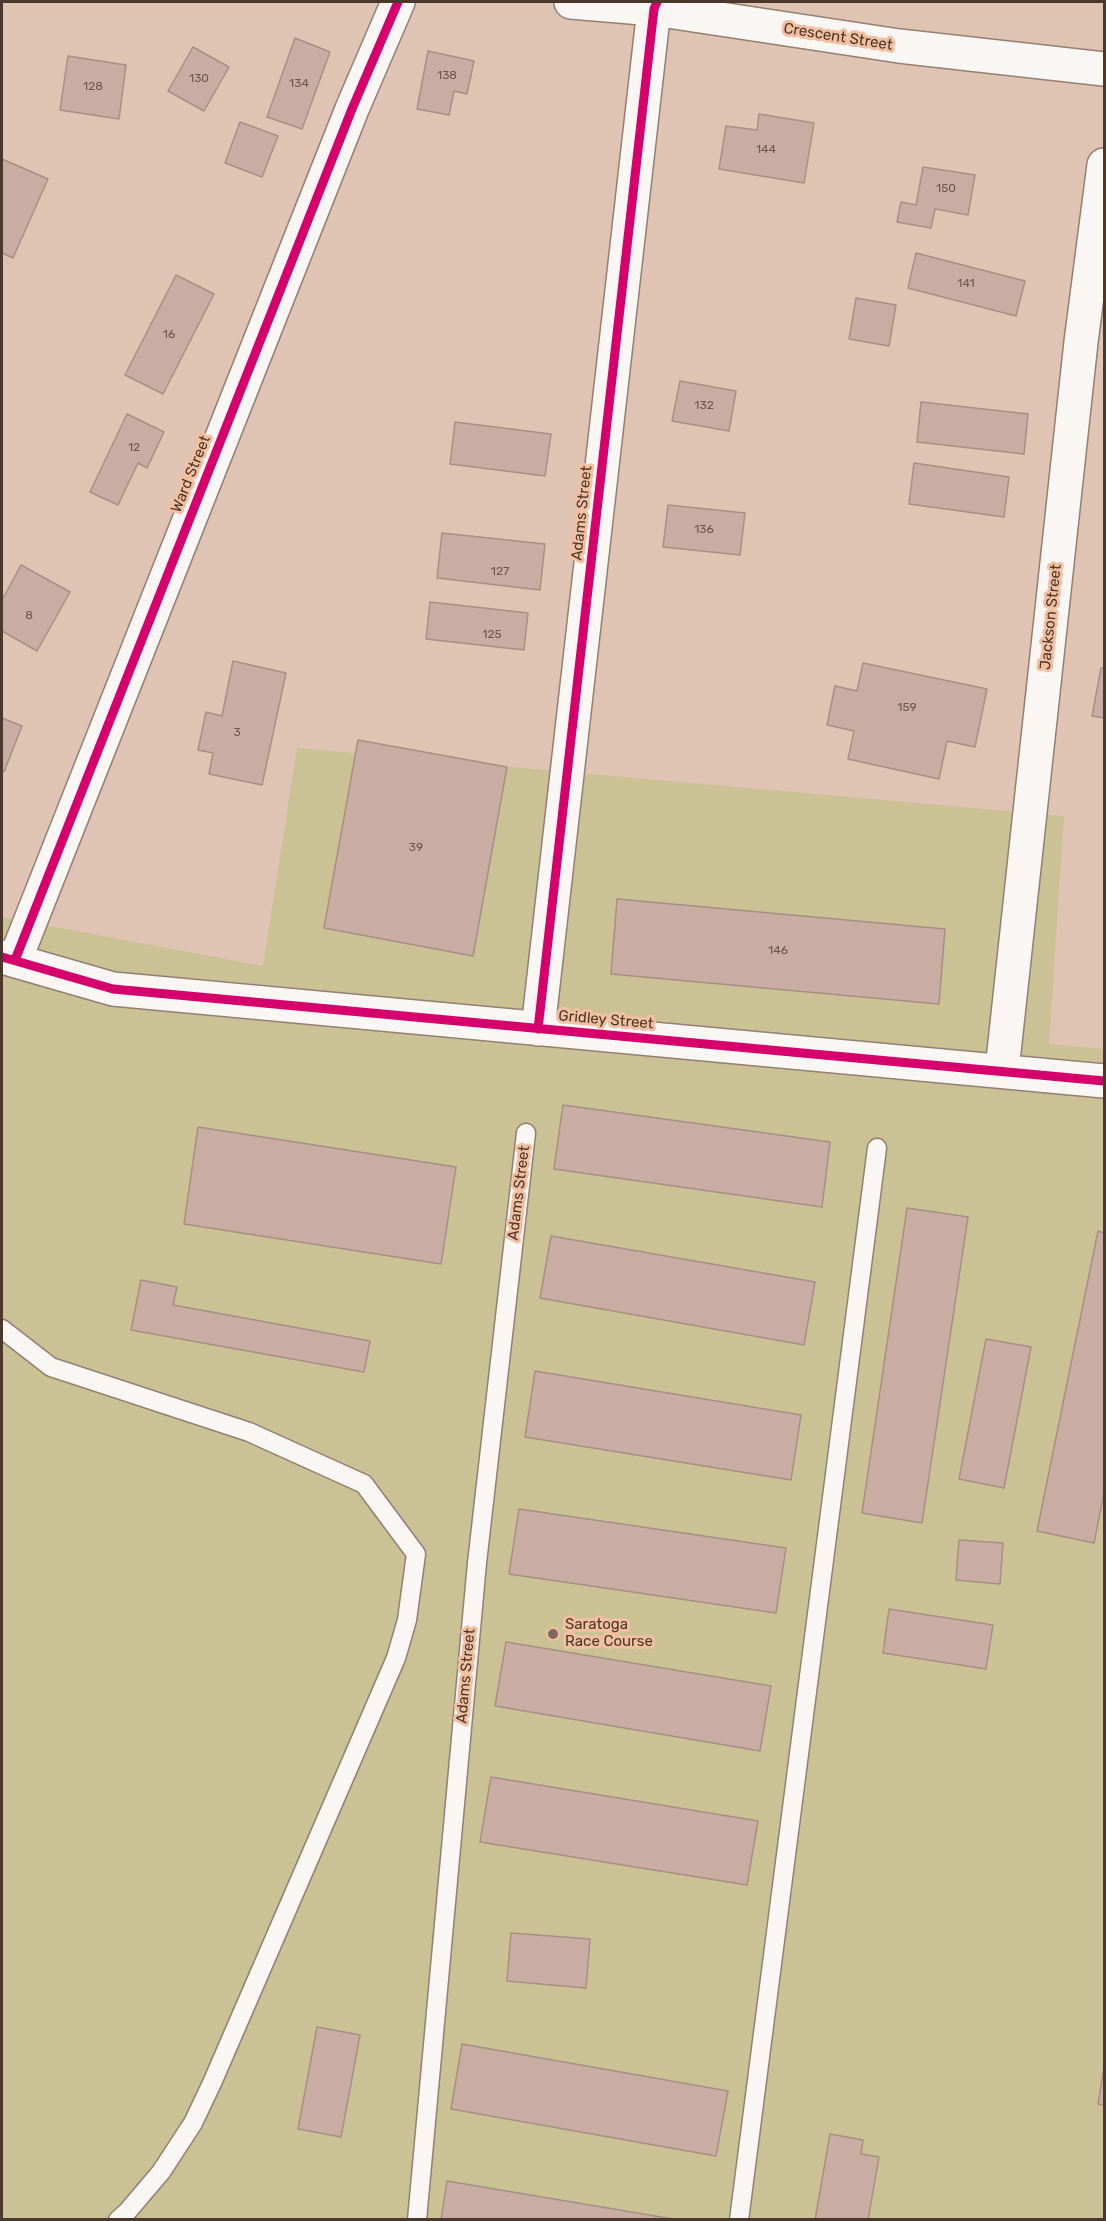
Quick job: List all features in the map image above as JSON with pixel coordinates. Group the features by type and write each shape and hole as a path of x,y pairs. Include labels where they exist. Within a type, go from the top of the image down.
{"street":[{"name":"Ward Street","path":"8,958 352,109 398,2"},
{"name":"Crescent Street","path":"571,2 655,5 899,46 1104,69"},
{"name":"Adams Street","path":"538,1029 655,5"},
{"name":"Jackson Street","path":"1002,1071 1079,354 1104,165"},
{"name":"Gridley Street","path":"8,958 113,989 1104,1081"}],"lane":[{"name":"Adams Street","path":"417,2220 477,1563 526,1133"},
{"path":"739,2220 877,1148"},
{"path":"2,1329 51,1366 249,1432 364,1484 416,1554 407,1620 396,1658 212,2084 193,2123 161,2172 118,2220"}],"shaded area":[{"name":"Saratoga Race Course","path":"297,748 1064,816 1049,1044 1104,1049 1104,2219 2,2219 2,917 263,966"}],"building":[{"path":"295,38 330,52 302,129 267,117"},
{"path":"193,47 229,67 204,111 168,91"},
{"path":"428,51 474,61 467,94 454,91 449,115 417,109"},
{"path":"68,56 126,65 119,119 60,110"},
{"path":"759,114 814,123 804,183 719,169 726,126 757,130"},
{"path":"240,122 278,136 262,177 225,163"},
{"path":"2,159 48,179 13,258 2,253"},
{"path":"923,167 975,175 968,215 935,209 931,228 897,222 901,202 916,205"},
{"path":"916,253 1025,281 1016,316 908,288"},
{"path":"176,275 214,294 163,394 125,375"},
{"path":"856,298 896,305 889,346 849,339"},
{"path":"680,381 736,391 729,431 672,421"},
{"path":"921,402 1028,414 1024,454 917,442"},
{"path":"127,414 164,432 147,468 138,463 118,505 90,492"},
{"path":"455,422 551,434 545,476 450,464"},
{"path":"914,463 1009,477 1004,517 909,504"},
{"path":"668,505 745,513 740,555 663,547"},
{"path":"442,533 545,544 540,590 437,578"},
{"path":"21,565 70,592 37,651 2,631 2,600"},
{"path":"430,602 528,613 524,650 426,639"},
{"path":"233,661 286,673 262,785 209,774 213,753 198,750 206,712 222,716"},
{"path":"863,663 987,689 975,747 947,741 939,779 848,759 854,731 827,725 835,686 857,691"},
{"path":"1101,668 1104,668 1104,718 1092,716"},
{"path":"2,718 22,726 4,772 2,771"},
{"path":"358,740 507,767 473,956 324,928"},
{"path":"617,899 945,929 939,1004 611,974"},
{"path":"563,1105 830,1142 822,1207 554,1169"},
{"path":"198,1127 456,1167 441,1264 184,1224"},
{"path":"907,1208 968,1217 922,1523 862,1513"},
{"path":"1098,1231 1104,1233 1104,1492 1094,1543 1037,1531"},
{"path":"551,1236 815,1282 804,1345 540,1298"},
{"path":"141,1280 177,1287 173,1305 370,1341 364,1372 131,1330"},
{"path":"986,1339 1031,1347 1004,1488 959,1479"},
{"path":"535,1371 801,1415 791,1480 525,1437"},
{"path":"519,1509 786,1548 776,1613 509,1574"},
{"path":"959,1540 1003,1543 1000,1584 956,1580"},
{"path":"889,1609 993,1625 986,1669 883,1653"},
{"path":"506,1642 771,1686 760,1751 495,1706"},
{"path":"491,1777 758,1821 747,1885 480,1842"},
{"path":"511,1933 590,1939 586,1988 507,1981"},
{"path":"317,2027 360,2035 341,2137 298,2129"},
{"path":"462,2044 728,2091 716,2156 451,2109"},
{"path":"1104,2067 1104,2105 1098,2104"},
{"path":"830,2134 863,2140 861,2154 879,2157 868,2220 815,2220"},
{"path":"447,2181 679,2220 441,2220"}],"cycle path":[{"path":"15,960 352,109 398,2"},
{"path":"538,1029 654,9 657,2"},
{"path":"2,957 113,989 1104,1081"}],"place":[{"name":"Saratoga Race Course","path":"553,1634"}]}
